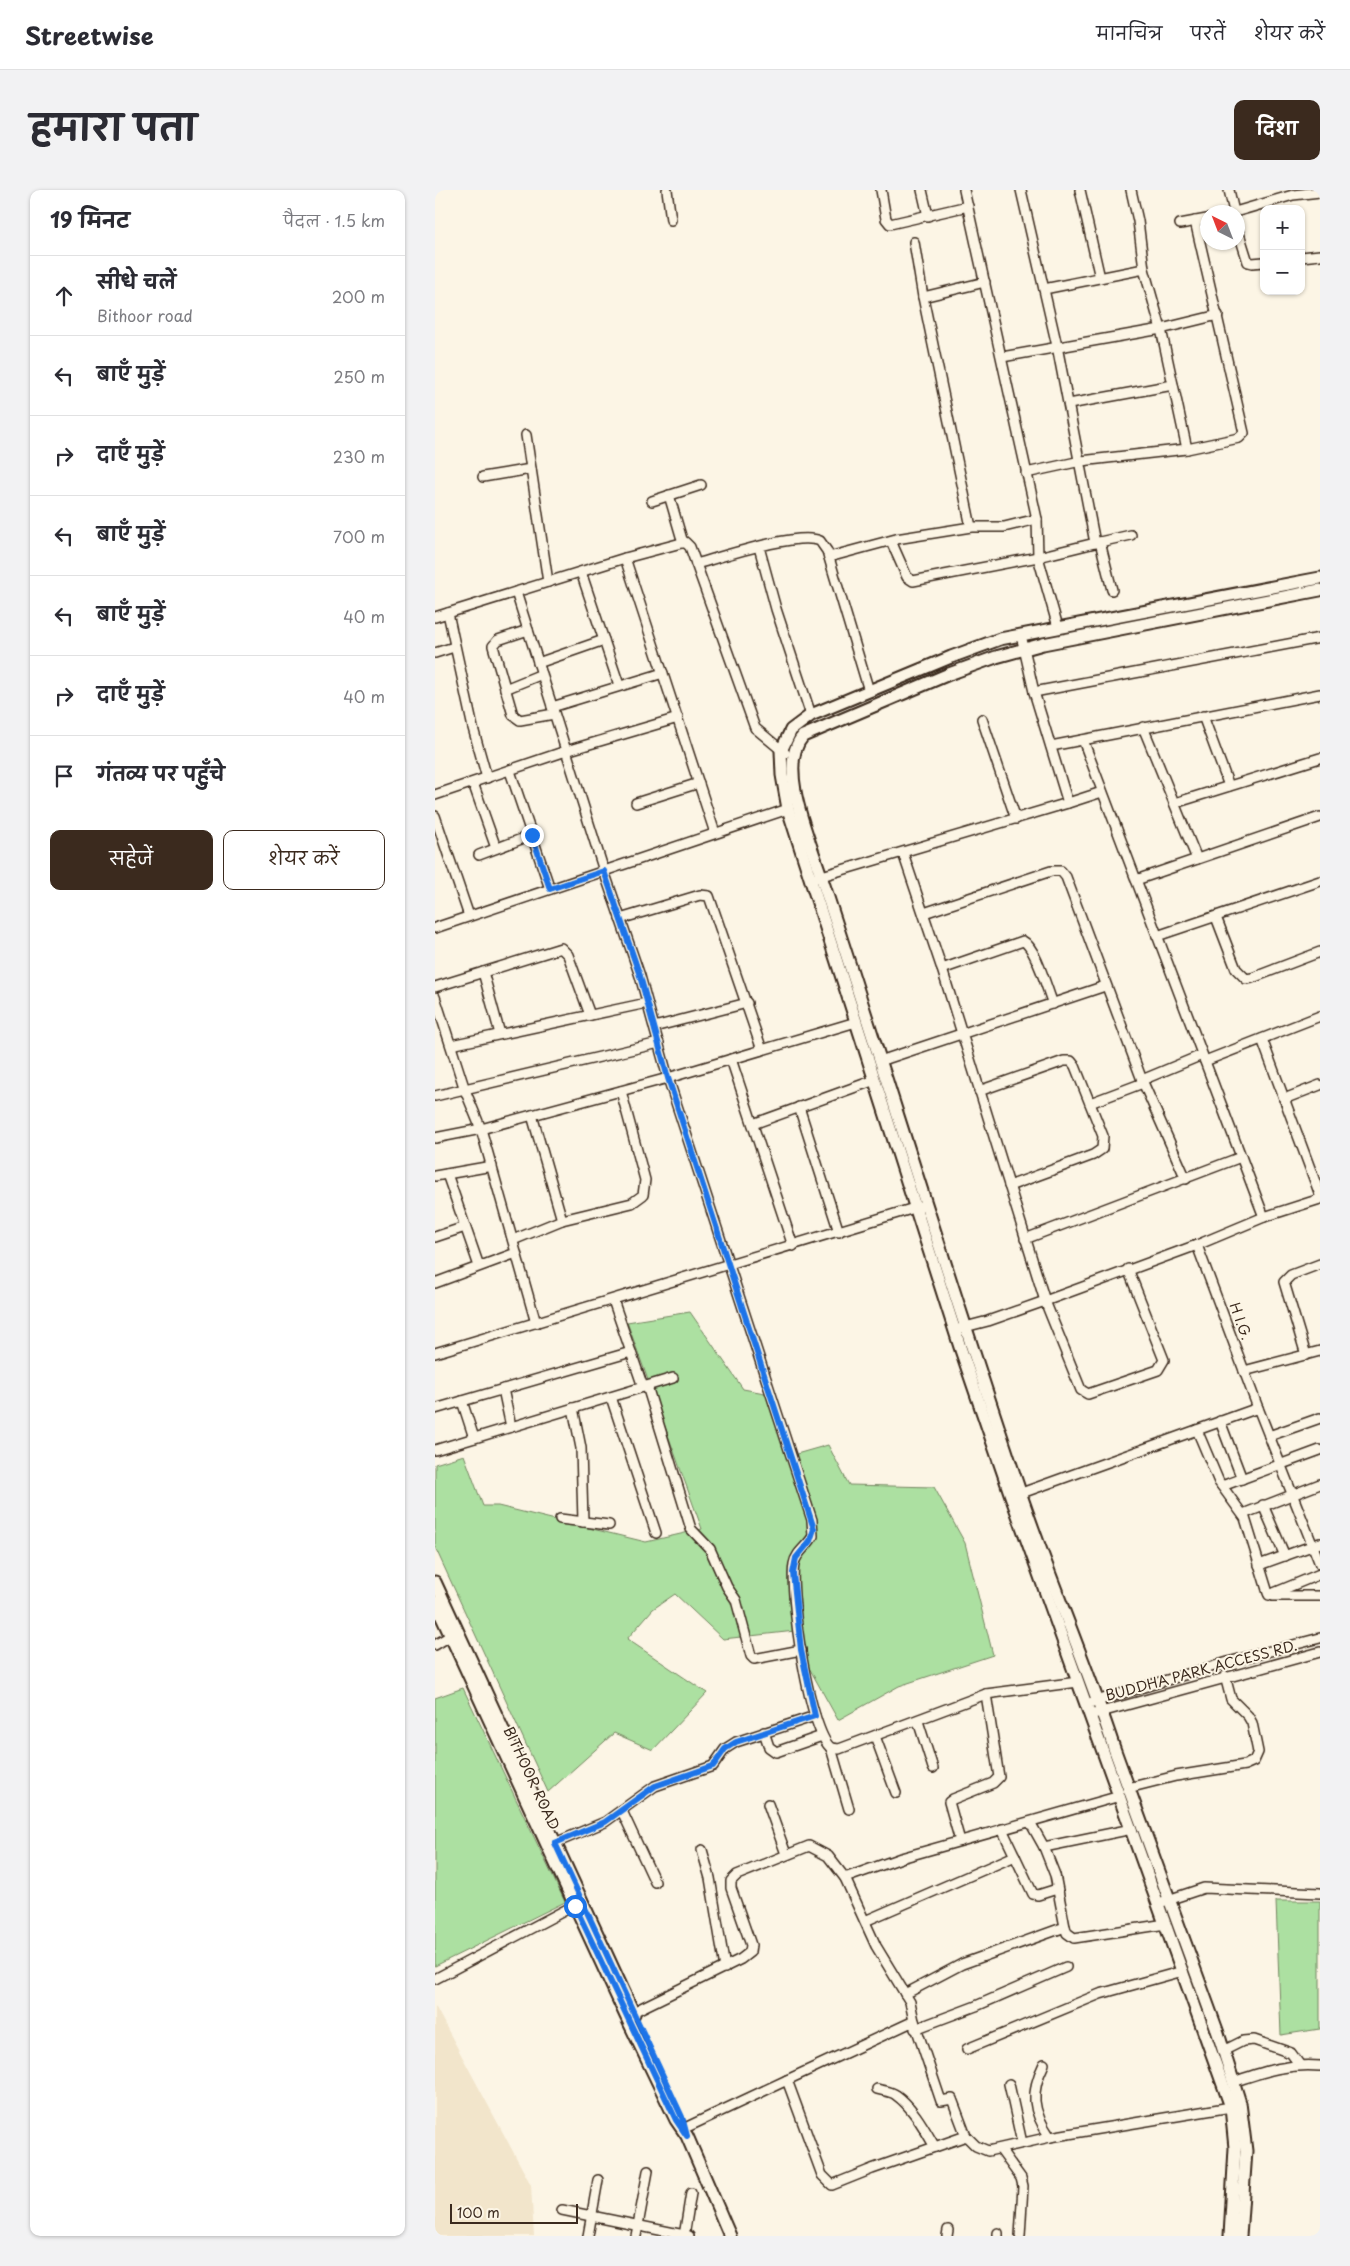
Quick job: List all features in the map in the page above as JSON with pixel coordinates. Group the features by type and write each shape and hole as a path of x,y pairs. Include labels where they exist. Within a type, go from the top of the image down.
{"street":[{"path":"667,190 671,220"},
{"path":"881,190 886,219 890,224 968,206"},
{"path":"923,190 928,216"},
{"path":"964,190 1037,519 1038,557 1058,627"},
{"path":"1021,190 1057,346 1098,542 1112,590"},
{"path":"1081,190 1100,278"},
{"path":"1131,190 1138,221 1144,268 1161,329 1187,449"},
{"path":"1229,190 1233,205"},
{"path":"1245,209 1295,193 1320,192"},
{"path":"1180,224 1200,220"},
{"path":"1026,473 1081,461 1187,449 1239,438 1245,433 1195,221"},
{"path":"914,242 923,297 971,527"},
{"path":"1244,250 1248,262 1260,262"},
{"path":"1305,257 1320,255"},
{"path":"1044,289 1144,268"},
{"path":"923,297 985,282"},
{"path":"1002,357 1161,329 1218,315"},
{"path":"1069,404 1173,385"},
{"path":"526,435 549,582"},
{"path":"483,477 531,469"},
{"path":"651,500 701,485"},
{"path":"669,495 683,543"},
{"path":"829,557 891,541 971,527 1004,527 1037,519"},
{"path":"891,541 907,577 913,581 1038,557 1131,535"},
{"path":"696,564 759,547 807,538 815,539 824,545 869,691"},
{"path":"435,617 625,558 683,543 689,546 755,728 793,759"},
{"path":"759,547 776,609 811,715"},
{"path":"625,558 715,833"},
{"path":"581,572 619,685"},
{"path":"1230,2236 1235,2148 1231,2107 1166,1924 1164,1902 1132,1829 1124,1792 1100,1706 1015,1495 954,1329 880,1061 815,878 788,809 782,775 781,751 791,730 811,715 986,644 1058,627 1320,578"},
{"path":"1240,2236 1246,2151 1240,2103 1223,2051 1164,1902 1124,1792 1078,1682 1015,1495 967,1327 855,1022 815,878 793,784 793,759 797,742 803,736 975,664 1024,649 1320,590"},
{"path":"516,592 647,1003 668,1078 814,1529 810,1541 798,1554 794,1562 794,1583 801,1650 815,1716 823,1736 831,1748 849,1809"},
{"path":"448,613 473,728 487,778"},
{"path":"528,630 498,640 494,644 513,715 517,720 553,711 619,685 663,673"},
{"path":"1021,635 1034,692 1069,803"},
{"path":"1034,692 1320,638"},
{"path":"538,663 604,640"},
{"path":"435,653 455,647"},
{"path":"505,688 542,674"},
{"path":"1051,746 1320,694"},
{"path":"1203,716 1229,786"},
{"path":"435,796 566,751 677,718"},
{"path":"982,718 1016,819"},
{"path":"1143,728 1197,860"},
{"path":"1083,740 1265,1217"},
{"path":"1175,803 1320,758"},
{"path":"511,771 550,889"},
{"path":"473,783 496,848"},
{"path":"636,803 699,783"},
{"path":"815,878 1102,792"},
{"path":"435,928 788,809"},
{"path":"435,816 469,916"},
{"path":"1136,880 1320,817"},
{"path":"479,855 532,835"},
{"path":"903,853 942,969 1045,1301 1081,1390 1084,1393 1088,1394 1158,1370 1164,1360 1128,1269"},
{"path":"924,913 1057,870 1066,877 1105,986 1143,1081 1186,1179"},
{"path":"1157,936 1320,881"},
{"path":"620,919 703,894 709,896 763,1050"},
{"path":"1216,917 1237,970 1246,978 1252,978 1320,952"},
{"path":"942,969 1023,941 1027,943 1032,951 1053,1004"},
{"path":"435,987 561,948 568,955 590,1015"},
{"path":"483,972 501,1034"},
{"path":"880,1061 1105,986"},
{"path":"435,997 439,1020 451,1046 465,1090 481,1129 536,1323"},
{"path":"451,1046 647,1003"},
{"path":"654,1027 747,1003"},
{"path":"1090,1103 1143,1081 1262,1039 1320,1016"},
{"path":"435,1138 481,1129 668,1078 855,1022"},
{"path":"1262,1039 1320,1195"},
{"path":"435,1096 659,1042"},
{"path":"731,1059 793,1246"},
{"path":"979,1091 1069,1061 1075,1066 1103,1136 1101,1151 1009,1186"},
{"path":"753,1124 875,1080"},
{"path":"1284,1099 1320,1086"},
{"path":"513,1240 562,1220 632,1203 643,1196 645,1180 621,1090"},
{"path":"799,1107 839,1232"},
{"path":"532,1115 562,1220"},
{"path":"1025,1239 1241,1157"},
{"path":"435,1176 492,1166"},
{"path":"447,1174 479,1266"},
{"path":"954,1329 967,1327 1045,1301 1197,1245 1265,1217 1320,1199"},
{"path":"435,1353 921,1206"},
{"path":"435,1237 465,1226"},
{"name":"H I.G.","path":"1197,1245 1269,1436 1316,1545 1320,1564"},
{"path":"435,1283 516,1253"},
{"path":"1307,1355 1284,1282 1288,1276 1320,1264"},
{"path":"613,1300 645,1387 691,1529 710,1549 727,1587 736,1600 751,1656 754,1659 801,1650"},
{"path":"1244,1371 1320,1351"},
{"path":"435,1409 631,1352"},
{"path":"435,1450 673,1378"},
{"path":"503,1389 511,1427"},
{"path":"611,1397 655,1533"},
{"path":"462,1401 474,1438"},
{"path":"573,1408 581,1455 583,1522"},
{"path":"1015,1495 1258,1408"},
{"path":"1269,1436 1320,1418"},
{"path":"1220,1421 1242,1479"},
{"path":"1197,1430 1222,1486 1243,1514 1269,1595"},
{"path":"1222,1486 1320,1450"},
{"path":"1243,1514 1320,1484"},
{"path":"1263,1505 1285,1556"},
{"path":"559,1519 609,1524"},
{"path":"1259,1565 1316,1545"},
{"path":"1269,1595 1320,1574"},
{"path":"435,1582 682,2117 686,2132 787,2080 915,2025 976,2006 1066,1967"},
{"path":"1269,1595 1320,1596"},
{"name":"BITHOOR ROAD","path":"435,1602 676,2120 686,2132 730,2236"},
{"path":"435,1645 450,1636"},
{"name":"BUDDHA PARK ACCESS RD.","path":"1100,1706 1228,1662 1320,1638"},
{"name":"BUDDHA PARK ACCESS RD.","path":"1088,1709 1320,1652"},
{"path":"845,1878 901,1858 1030,1822 1176,1776 1245,1765 1254,1761 1258,1752 1252,1723 1248,1716 1231,1699 1225,1676"},
{"path":"831,1748 839,1749 986,1694 1078,1682"},
{"path":"960,1841 949,1802 993,1783 999,1777 986,1694"},
{"path":"555,1843 605,1822 649,1789 661,1783 713,1766 729,1746 764,1732 815,1716"},
{"path":"918,1721 933,1768"},
{"path":"764,1732 769,1747 776,1752 823,1736"},
{"path":"875,1736 896,1793"},
{"path":"768,1804 786,1854"},
{"path":"622,1811 655,1882"},
{"path":"1030,1822 1044,1847 1055,1875 1067,1933 1074,1938 1166,1924"},
{"path":"1044,1847 1132,1829"},
{"path":"1002,1830 1034,1895 1057,1889"},
{"path":"633,2012 725,1968 747,1955 751,1949 750,1938 731,1888 731,1881 737,1876 786,1854 804,1847 814,1847 832,1861 845,1878 877,1946 905,1994 912,2008 915,2025 941,2101 952,2099 966,2136 982,2149 1000,2149 1050,2137 1231,2107"},
{"path":"702,1850 710,1878 725,1968"},
{"path":"865,1921 1015,1856"},
{"path":"1164,1902 1204,1888 1320,1893"},
{"path":"435,1979 575,1906"},
{"path":"905,1994 962,1964 1065,1927"},
{"path":"967,2049 1099,1994 1183,1971"},
{"path":"1223,2051 1243,2041 1254,2040 1291,2053 1299,2064"},
{"path":"1044,2064 1035,2086 1036,2109 1039,2122 1050,2137"},
{"path":"1233,2082 1299,2064 1320,2066"},
{"path":"787,2080 822,2175 832,2185 966,2136"},
{"path":"1009,2084 1022,2144"},
{"path":"877,2089 899,2098 920,2123 935,2147"},
{"path":"1000,2149 1021,2178 1023,2186 1020,2236"},
{"path":"636,2236 648,2171"},
{"path":"588,2236 598,2180"},
{"path":"562,2210 686,2236 691,2193"}],"shaded area":[{"path":"435,2006 531,2185 534,2236 435,2236"}],"green space":[{"path":"690,1312 743,1389 770,1394 793,1455 828,1445 849,1485 934,1487 965,1543 993,1655 899,1686 838,1720 802,1655 795,1631 723,1639 675,1594 653,1609 627,1639 707,1693 653,1750 614,1733 548,1792 435,1547 435,1464 464,1455 483,1506 498,1506 646,1542 702,1529 627,1322"},
{"path":"463,1688 565,1902 435,1966 435,1698"},
{"path":"1276,1901 1320,1901 1320,2029 1281,2035"}],"route":[{"path":"532,835 550,889 604,871 640,976 668,1078 814,1529 810,1541 798,1554 794,1562 793,1573 801,1650 815,1716 736,1742 725,1749 717,1763 713,1766 661,1783 649,1789 605,1822 555,1843 682,2117 687,2136 676,2120 575,1906"}]}
